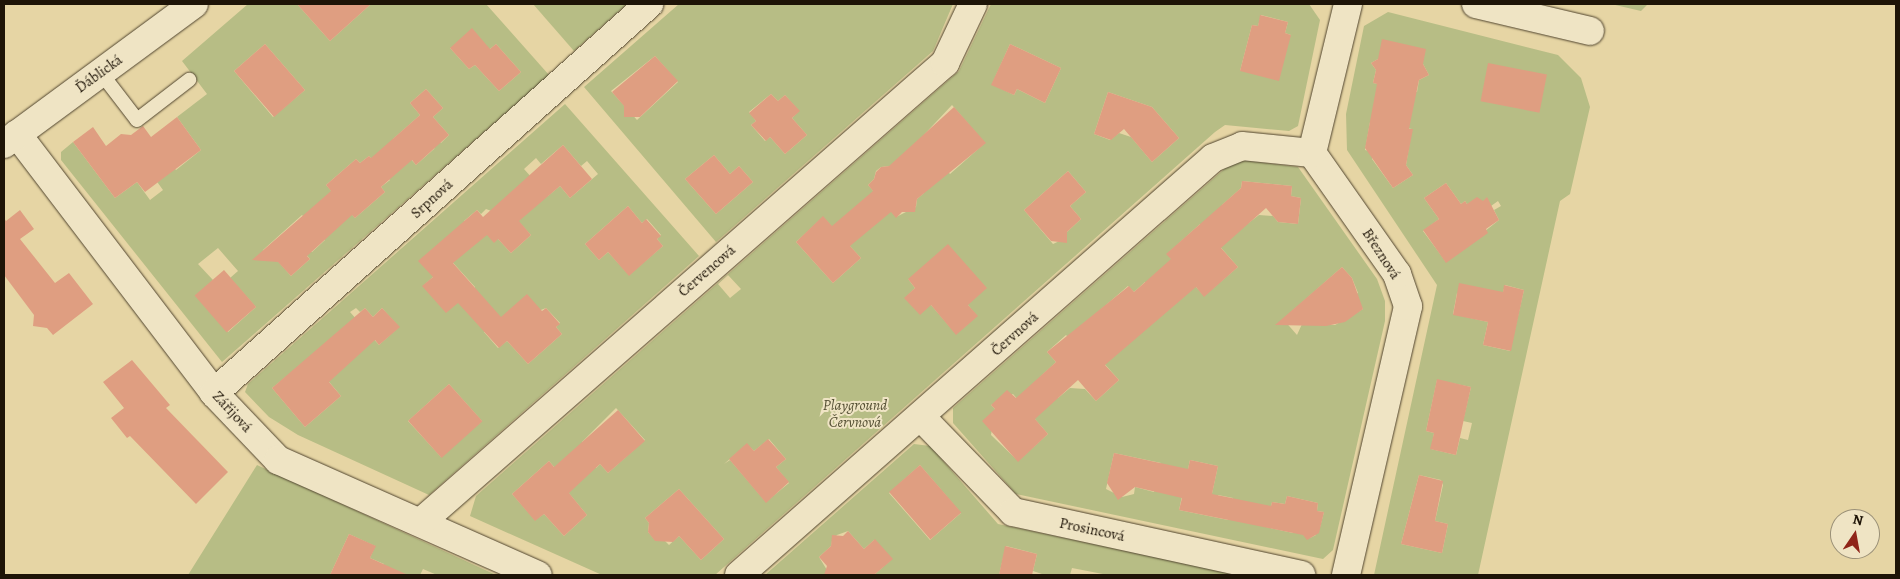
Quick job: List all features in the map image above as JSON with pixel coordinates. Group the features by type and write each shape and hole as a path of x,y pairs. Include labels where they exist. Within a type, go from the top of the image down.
{"street":[{"name":"Ďáblická","path":"10,139 194,4"},
{"name":"Srpnová","path":"214,393 649,4"},
{"name":"Červencová","path":"420,522 945,63 972,4"},
{"path":"1312,153 1348,4"},
{"path":"1476,4 1590,31"},
{"name":"Zářijová","path":"10,139 214,393 278,460 538,575"},
{"name":"Červnová","path":"739,575 921,417 1213,158 1242,146 1312,153"},
{"name":"Březnová","path":"1312,153 1397,274 1408,306 1346,575"},
{"name":"Prosincová","path":"921,417 1013,512 1301,575"}],"lane":[{"path":"101,73 137,120 189,80"}],"green space":[{"path":"248,4 297,4 330,41 371,4 486,4 549,75 222,362 61,160 61,152 73,142 115,198 137,182 150,200 163,190 150,172 167,159 176,170 201,150 177,117 207,94 182,61","holes":["265,44 305,90 273,117 234,71","496,44 521,72 499,91 475,65 469,69 450,48 490,49","426,89 443,108 433,117 449,135 441,143 438,140 434,149 416,165 393,139 420,115 410,103","369,156 390,180 381,187 385,192 355,218 326,185 356,159 360,163","302,215 325,240 312,252 304,252 310,259 291,276 276,259 262,256 263,250","218,248 238,271 230,278 256,307 228,332 196,296 213,280 198,264"]},
{"path":"533,4 627,4 574,51"},
{"path":"679,4 953,4 933,51 716,242 584,87","holes":["655,56 678,82 637,120 611,91","771,94 778,101 785,95 799,111 792,118 807,135 785,154 770,137 765,141 751,125 756,121 749,112","714,155 730,174 739,166 753,182 716,214 685,179"]},
{"name":"Playground Červnová","path":"991,4 1309,4 1320,20 1298,126 1289,131 1225,125 1215,132 715,575 602,575 470,516 476,496 959,71","holes":["1261,15 1288,22 1285,33 1291,35 1240,71 1252,25 1258,26","1010,44 1061,68 1045,103 1017,89 1014,95 992,84","1108,92 1152,107 1179,138 1152,162 1131,137 1119,133 1110,140 1094,134","952,105 985,143 950,174 920,139","889,166 924,193 917,199 916,207 896,217 868,185 874,179 876,171 881,167","1068,171 1086,192 1070,206 1081,219 1067,232 1066,238 1053,244 1024,210","823,217 861,258 833,283 796,242","728,275 741,289 730,298 718,284","908,279 968,305 977,316 956,334 931,305 905,298 915,288","616,408 645,440 608,473 600,464 596,468 582,442","769,439 786,459 776,467 789,483 766,502 730,460 724,464 747,444 754,451","549,461 572,488 568,492 587,515 564,536 544,514 535,520 512,494","679,489 724,539 701,560 679,536 669,545 665,541 655,540 648,532 649,523 645,518"]},
{"path":"1611,4 1648,4 1641,11"},
{"path":"1388,12 1558,55 1581,78 1590,107 1570,194 1560,201 1478,575 1374,575 1437,285 1347,150 1346,114 1364,26","holes":["1378,59 1423,64 1429,75 1419,80 1417,92 1373,83 1376,70 1371,63","1370,122 1412,129 1406,165 1413,175 1393,188 1372,159 1373,152 1365,150","1446,183 1461,204 1465,201 1467,204 1483,201 1491,206 1498,201 1501,206 1494,210 1499,220 1446,262 1423,231 1439,219 1424,198","1505,285 1524,290 1510,351 1483,345 1488,322 1453,314 1457,293 1503,292","1437,380 1471,387 1463,421 1472,423 1468,440 1460,438 1456,455 1431,449 1434,433 1426,431","1419,475 1441,480 1443,485 1435,521 1448,524 1442,553 1401,544"]},
{"path":"565,104 699,256 429,495 298,435 269,417 245,392 248,384","holes":["563,145 581,166 587,161 598,174 570,198 560,186 548,196 524,169 536,158 541,164","628,206 642,223 647,219 661,235 657,239 663,246 629,275 608,252 599,260 585,244","486,209 518,221 531,235 511,253 498,239 464,221 477,210 481,214","437,245 475,288 423,286 434,276","356,308 360,312 365,308 373,317 382,308 399,327 379,345 350,312","546,308 560,323 556,327 562,334 528,364 507,341 498,348 484,332","309,358 341,396 305,427 272,388","449,384 482,421 441,457 408,421"]},
{"path":"1243,160 1298,167 1377,279 1385,301 1385,321 1333,550 1323,559 1016,494 953,423 953,408 1230,164","holes":["1242,181 1292,186 1291,196 1301,198 1298,224 1278,222 1273,216 1259,215 1242,228 1222,205 1241,188","1200,224 1238,267 1204,296 1167,254","1342,267 1352,278 1358,293 1354,295 1363,309 1335,325 1302,324 1297,335 1283,319","1145,282 1169,310 1099,311 1128,286 1134,292","1066,335 1075,345 1082,339 1119,380 1096,401 1085,389 1070,388 1058,398 1040,377 1056,362 1047,352","1013,394 1048,434 1018,461 991,435 995,409 991,405","1114,453 1161,463 1154,492 1135,487 1134,494 1122,497 1106,489","1190,460 1218,466 1211,498 1217,499 1218,495 1233,498 1228,520 1179,510","1287,496 1318,503 1317,511 1324,512 1320,527 1316,527 1316,535 1310,538 1301,531 1293,533 1266,527 1272,502 1285,504"]},
{"path":"914,444 930,446 998,524 1239,575 1108,575 1072,568 1070,575 1045,575 1033,571 1037,554 1006,546 999,575 874,575 892,559 874,540 864,549 848,531 837,535 832,541 831,546 819,557 830,575 765,575","holes":["920,465 961,513 930,540 889,493"]},
{"path":"257,465 496,575 437,575 423,569 420,575 379,575 384,564 370,558 375,546 349,534 330,575 188,575"}],"building":[{"path":"297,4 371,4 330,41"},
{"path":"1260,15 1288,22 1285,33 1291,35 1279,81 1240,71 1252,25 1258,26"},
{"path":"472,28 490,49 496,44 521,72 499,91 475,65 469,69 450,48"},
{"path":"1382,39 1426,49 1423,64 1429,75 1419,80 1409,129 1413,129 1406,165 1413,175 1393,188 1365,148 1377,84 1373,83 1376,70 1371,63 1378,59"},
{"path":"265,44 305,90 274,117 234,71"},
{"path":"1010,44 1061,68 1045,103 1017,89 1014,95 991,85"},
{"path":"655,56 678,81 640,117 624,117 624,106 612,92"},
{"path":"1488,63 1547,74 1539,113 1481,101"},
{"path":"426,89 443,108 433,117 449,135 416,165 412,160 381,187 385,192 355,218 352,215 307,256 310,259 291,276 278,262 252,260 331,191 326,185 356,159 360,163 369,156 371,158 420,115 410,103"},
{"path":"1108,92 1152,107 1179,138 1152,162 1124,129 1111,140 1094,134"},
{"path":"771,94 778,101 785,95 800,111 792,118 807,135 785,154 770,137 766,141 751,125 756,121 749,113"},
{"path":"954,107 986,143 917,199 915,212 902,212 896,218 891,212 850,246 861,258 833,283 796,242 823,216 832,226 873,191 868,185 874,179 876,172 881,167 889,166"},
{"path":"177,117 201,150 145,192 137,182 115,198 73,142 93,127 106,146 121,134 131,135 143,126 151,137"},
{"path":"563,145 592,179 570,198 560,186 519,221 531,235 511,253 498,239 494,243 487,235 453,263 501,317 527,294 542,311 546,308 560,324 556,327 562,334 528,364 507,341 499,348 458,303 446,313 422,286 433,277 418,261 477,210 483,217"},
{"path":"714,155 730,174 739,166 753,182 716,214 685,179"},
{"path":"1068,171 1086,192 1070,206 1081,219 1067,232 1067,243 1051,241 1024,210"},
{"path":"1242,181 1292,186 1291,196 1301,198 1298,224 1278,222 1266,208 1221,248 1238,267 1204,297 1196,287 1105,365 1119,380 1096,401 1078,380 1035,419 1048,434 1018,462 982,421 995,409 991,405 1007,390 1016,398 1056,362 1047,352 1129,286 1134,292 1171,259 1166,254 1241,188"},
{"path":"1446,183 1461,204 1465,201 1467,204 1477,197 1483,201 1487,197 1499,220 1486,229 1488,233 1446,263 1423,230 1439,219 1424,198"},
{"path":"628,206 642,223 646,219 661,236 657,239 663,246 629,276 608,252 599,260 585,244"},
{"path":"20,210 34,229 20,239 55,283 69,273 93,304 53,335 47,328 33,326 34,315 4,275 4,218 6,221"},
{"path":"948,244 987,288 968,305 978,316 956,335 931,305 920,315 904,298 915,288 908,279"},
{"path":"1342,267 1352,278 1363,309 1345,322 1326,326 1275,325"},
{"path":"224,270 256,307 227,333 195,296"},
{"path":"1459,283 1503,292 1504,285 1524,290 1511,351 1483,345 1488,322 1453,315"},
{"path":"365,308 373,317 382,308 400,327 379,345 375,340 329,382 341,396 305,427 272,388"},
{"path":"132,360 170,405 166,408 228,472 196,504 130,436 127,438 111,418 124,408 103,382"},
{"path":"1437,379 1471,387 1456,455 1430,449 1434,433 1426,431"},
{"path":"449,384 482,421 442,458 408,421"},
{"path":"618,410 645,441 608,473 600,464 569,493 587,515 564,536 544,514 535,521 512,494 549,461 554,467"},
{"path":"768,439 786,459 776,467 789,482 766,503 729,459 747,443 754,451"},
{"path":"1114,453 1188,469 1190,460 1218,466 1212,494 1271,506 1272,502 1285,504 1287,496 1318,503 1317,511 1324,512 1319,533 1307,540 1303,535 1179,510 1182,498 1135,487 1118,500 1107,483"},
{"path":"920,465 961,513 930,539 889,492"},
{"path":"1419,475 1443,481 1435,521 1448,524 1442,553 1401,544"},
{"path":"679,489 724,539 701,560 679,536 673,542 655,541 648,532 649,523 645,518"},
{"path":"848,531 864,549 875,539 893,559 874,575 824,575 827,566 819,557 831,546 832,535 843,536"},
{"path":"349,534 376,546 370,558 408,575 330,575"},
{"path":"1005,546 1037,554 1032,575 999,575"}]}
